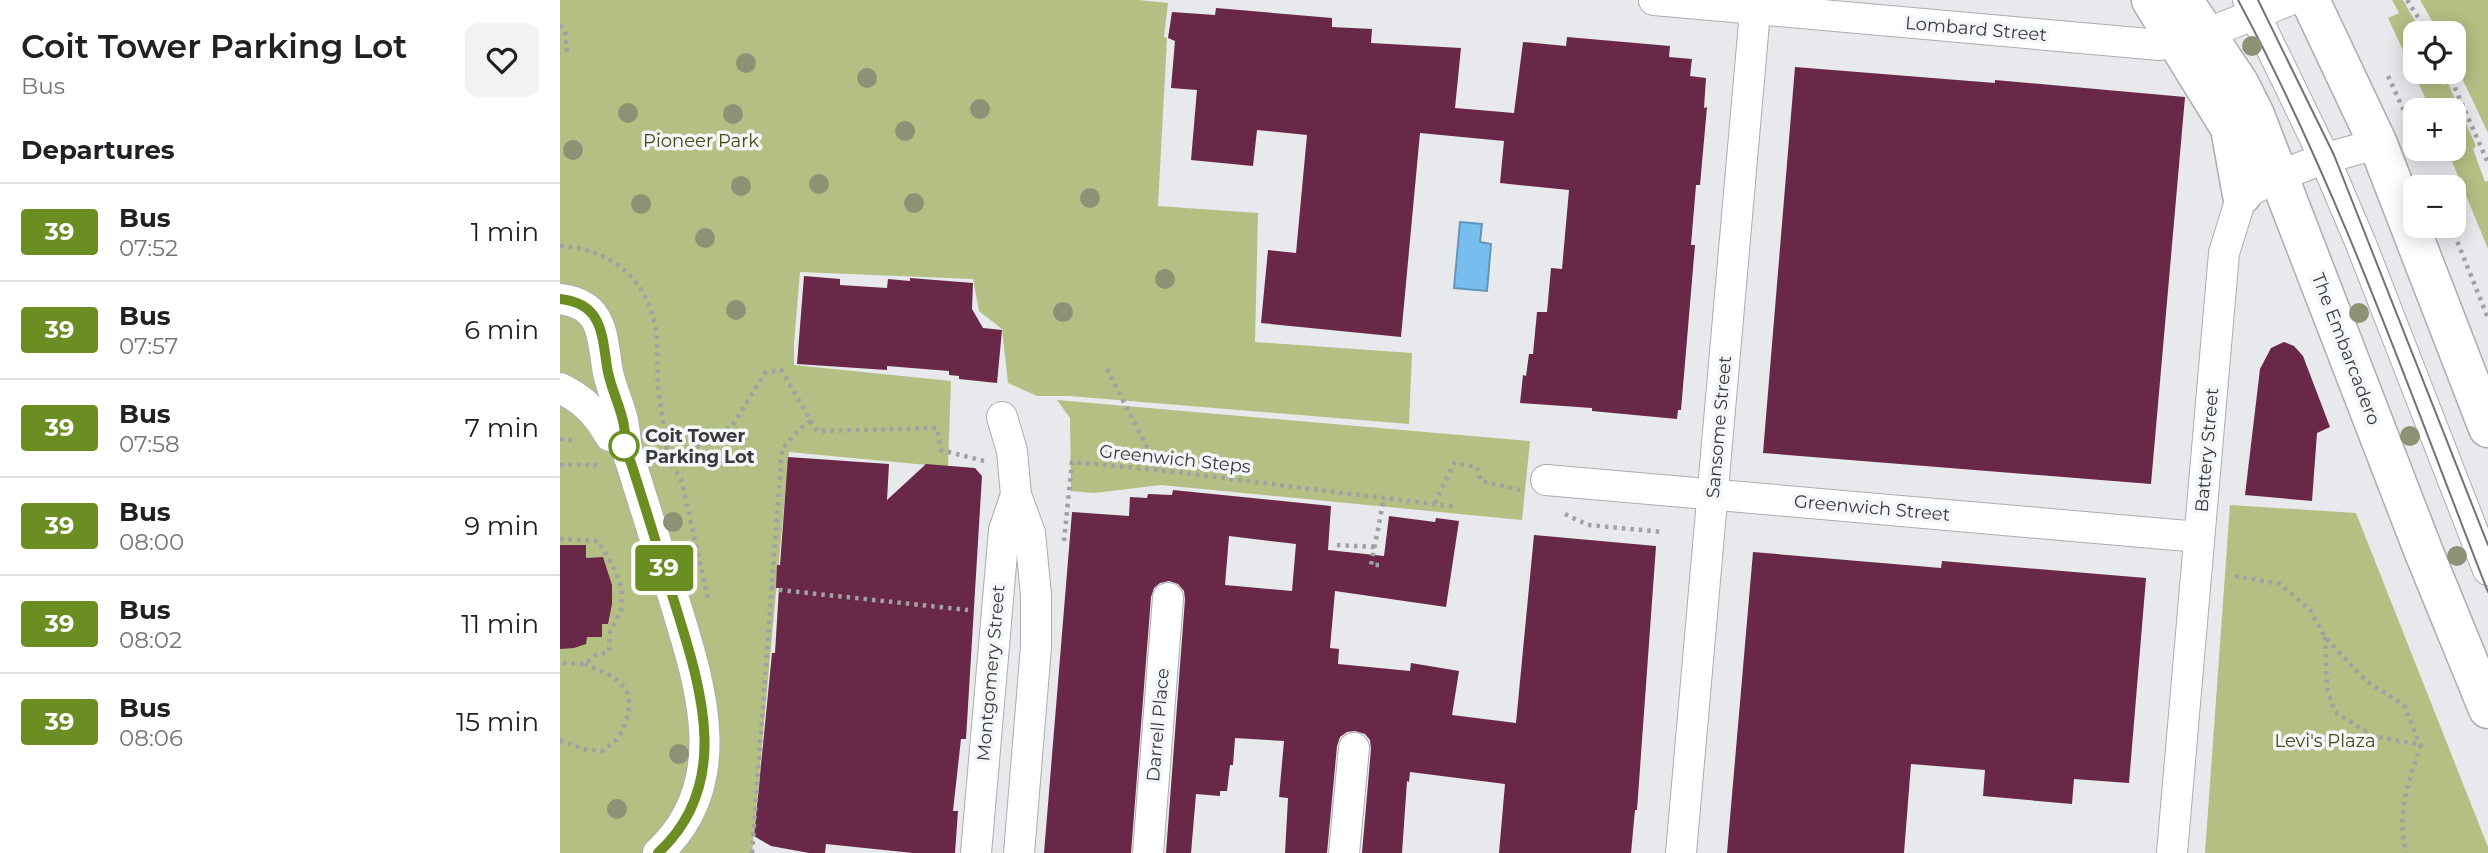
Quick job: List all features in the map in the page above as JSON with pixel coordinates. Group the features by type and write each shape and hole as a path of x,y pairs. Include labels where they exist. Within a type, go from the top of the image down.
{"main road":[{"path":"2151,0 2191,37 2230,128 2242,195"},
{"name":"The Embarcadero","path":"2183,0 2191,37 2239,83 2280,174 2423,550 2488,709"},
{"path":"2310,0 2378,144 2488,428"}],"street":[{"name":"Lombard Street","path":"1654,0 1756,5 2160,45 2191,37 2252,7 2290,0"},
{"name":"Sansome Street","path":"1681,853 1756,5"},
{"path":"2252,7 2324,158 2361,244 2488,570"},
{"path":"2242,195 2280,174 2324,158 2378,144"},
{"name":"Battery Street","path":"2172,853 2224,253 2242,195"},
{"path":"560,299 581,304 597,320 624,426 617,441"},
{"path":"560,388 589,405 631,463 690,651 703,707 705,758 692,805 681,826 659,853"},
{"name":"Montgomery Street","path":"1002,417 1012,451 1015,482 1030,533 1037,622 1019,853"},
{"name":"Montgomery Street","path":"976,853 1003,530 1015,482"},
{"name":"Greenwich Street","path":"1534,485 1713,494 2199,537"},
{"name":"Darrell Place","path":"1148,853 1168,598"},
{"path":"1344,853 1354,748"}],"path":[{"path":"2407,0 2420,21"},
{"path":"560,25 565,31 568,50 560,51"},
{"path":"2453,84 2488,163"},
{"path":"2456,238 2488,318"},
{"path":"560,246 590,251 610,258 640,285 650,304 656,328 658,383 667,459"},
{"path":"1107,369 1158,470"},
{"path":"655,461 667,459 708,441 732,426 765,373 782,370 817,430 937,428 941,450 1015,482"},
{"path":"752,853 782,449 799,429 811,421"},
{"name":"Greenwich Steps","path":"1064,542 1072,462 1435,503 1457,508"},
{"path":"1435,503 1454,463 1477,467 1481,481 1534,485"},
{"path":"560,465 591,464"},
{"path":"1371,565 1384,497"},
{"path":"1557,510 1588,525 1663,532"},
{"path":"560,539 598,541 614,568 622,589 621,611 610,632 609,652 595,655 585,664"},
{"path":"1337,545 1375,547"},
{"path":"1362,564 1380,565"},
{"path":"2235,576 2280,584 2310,610 2325,637 2366,681 2404,705 2421,746 2402,801 2401,821 2406,853"},
{"path":"771,587 996,614"},
{"path":"2325,637 2327,688 2335,712 2373,736 2421,746"},
{"path":"560,663 585,664 610,676 625,688 629,705 625,725 616,740 602,751 582,750 560,740"}],"green space":[{"name":"Pioneer Park","path":"560,0 1139,0 1168,3 1164,37 1167,38 1158,206 1258,213 1255,342 1412,353 1409,424 1069,396 1037,396 1008,383 1002,329 979,311 973,279 800,272 794,365 951,381 948,467 789,452 752,853 560,853"},
{"path":"2392,0 2403,0 2415,21 2403,21 2403,50 2388,18 2399,13"},
{"path":"2420,0 2488,0 2488,133 2465,84 2466,21 2432,21"},
{"path":"2419,84 2448,84 2455,98 2425,98"},
{"path":"2466,124 2476,146 2473,149 2485,182 2488,181 2488,249 2466,195 2466,175 2458,175 2452,161 2466,161"},
{"path":"1057,400 1530,441 1522,520 1161,485 1094,493 1071,491 1070,418"},
{"name":"Levi's Plaza","path":"2230,505 2356,513 2488,847 2488,853 2205,853"}],"water":[{"path":"1460,222 1482,224 1480,242 1491,244 1487,291 1454,288"}],"building":[{"path":"1216,8 1332,18 1332,27 1372,29 1371,43 1461,48 1455,108 1514,113 1523,42 1566,46 1567,37 1670,46 1669,57 1692,59 1690,76 1706,78 1704,108 1707,107 1700,185 1696,185 1691,245 1695,245 1681,410 1678,410 1677,419 1592,411 1592,408 1520,403 1523,375 1526,376 1529,354 1533,354 1537,312 1547,312 1551,268 1562,269 1569,190 1500,183 1504,141 1420,133 1401,337 1261,323 1268,250 1296,253 1307,135 1257,130 1253,166 1191,160 1197,90 1171,88 1175,41 1168,38 1172,12 1215,15"},
{"path":"1795,67 1995,83 1995,80 2185,97 2151,484 1763,453"},
{"path":"804,276 840,279 840,285 887,288 888,279 973,283 972,309 983,328 1002,330 997,383 959,379 959,376 949,375 949,371 887,366 887,370 797,364"},
{"path":"2284,342 2294,346 2303,356 2330,427 2317,433 2312,501 2245,495 2260,369 2271,348"},
{"path":"788,457 889,464 887,500 926,464 975,468 982,476 966,739 961,739 953,811 958,811 955,853 913,853 826,844 825,853 809,853 771,846 754,836 772,653 775,653 779,588 776,588 777,565 780,565"},
{"path":"1173,490 1331,506 1328,550 1384,556 1389,516 1435,522 1436,518 1459,521 1446,607 1335,591 1330,648 1339,649 1338,664 1410,671 1411,663 1459,671 1452,715 1516,723 1534,535 1656,546 1637,810 1631,853 1499,853 1505,784 1410,772 1409,782 1407,781 1402,853 1362,853 1371,749 1370,740 1365,734 1355,731 1340,737 1337,746 1327,853 1285,853 1288,798 1279,797 1284,741 1235,738 1227,791 1220,791 1220,796 1196,794 1191,853 1166,853 1185,599 1184,591 1178,584 1169,581 1154,588 1151,597 1131,853 1044,853 1072,512 1129,516 1130,497 1147,498 1148,494 1172,495","holes":["1229,536 1296,544 1292,591 1225,585"]},
{"path":"560,545 586,545 586,558 603,557 612,585 612,604 608,624 602,624 602,637 587,637 586,644 560,649"},
{"path":"1753,552 1941,568 1942,561 2146,578 2129,783 2074,779 2072,804 1983,796 1985,770 1911,764 1904,853 1727,853"}],"tram line":[{"path":"2238,0 2275,71 2341,217 2488,592"},
{"path":"2258,0 2334,155 2488,545"}],"bus line":[{"name":"39","path":"560,299 575,301 587,307 600,327 607,368 624,426 624,446 690,651 703,707 705,758 700,783 681,826 658,853"}],"place":[{"name":"Coit Tower Parking Lot","path":"624,446"}]}
